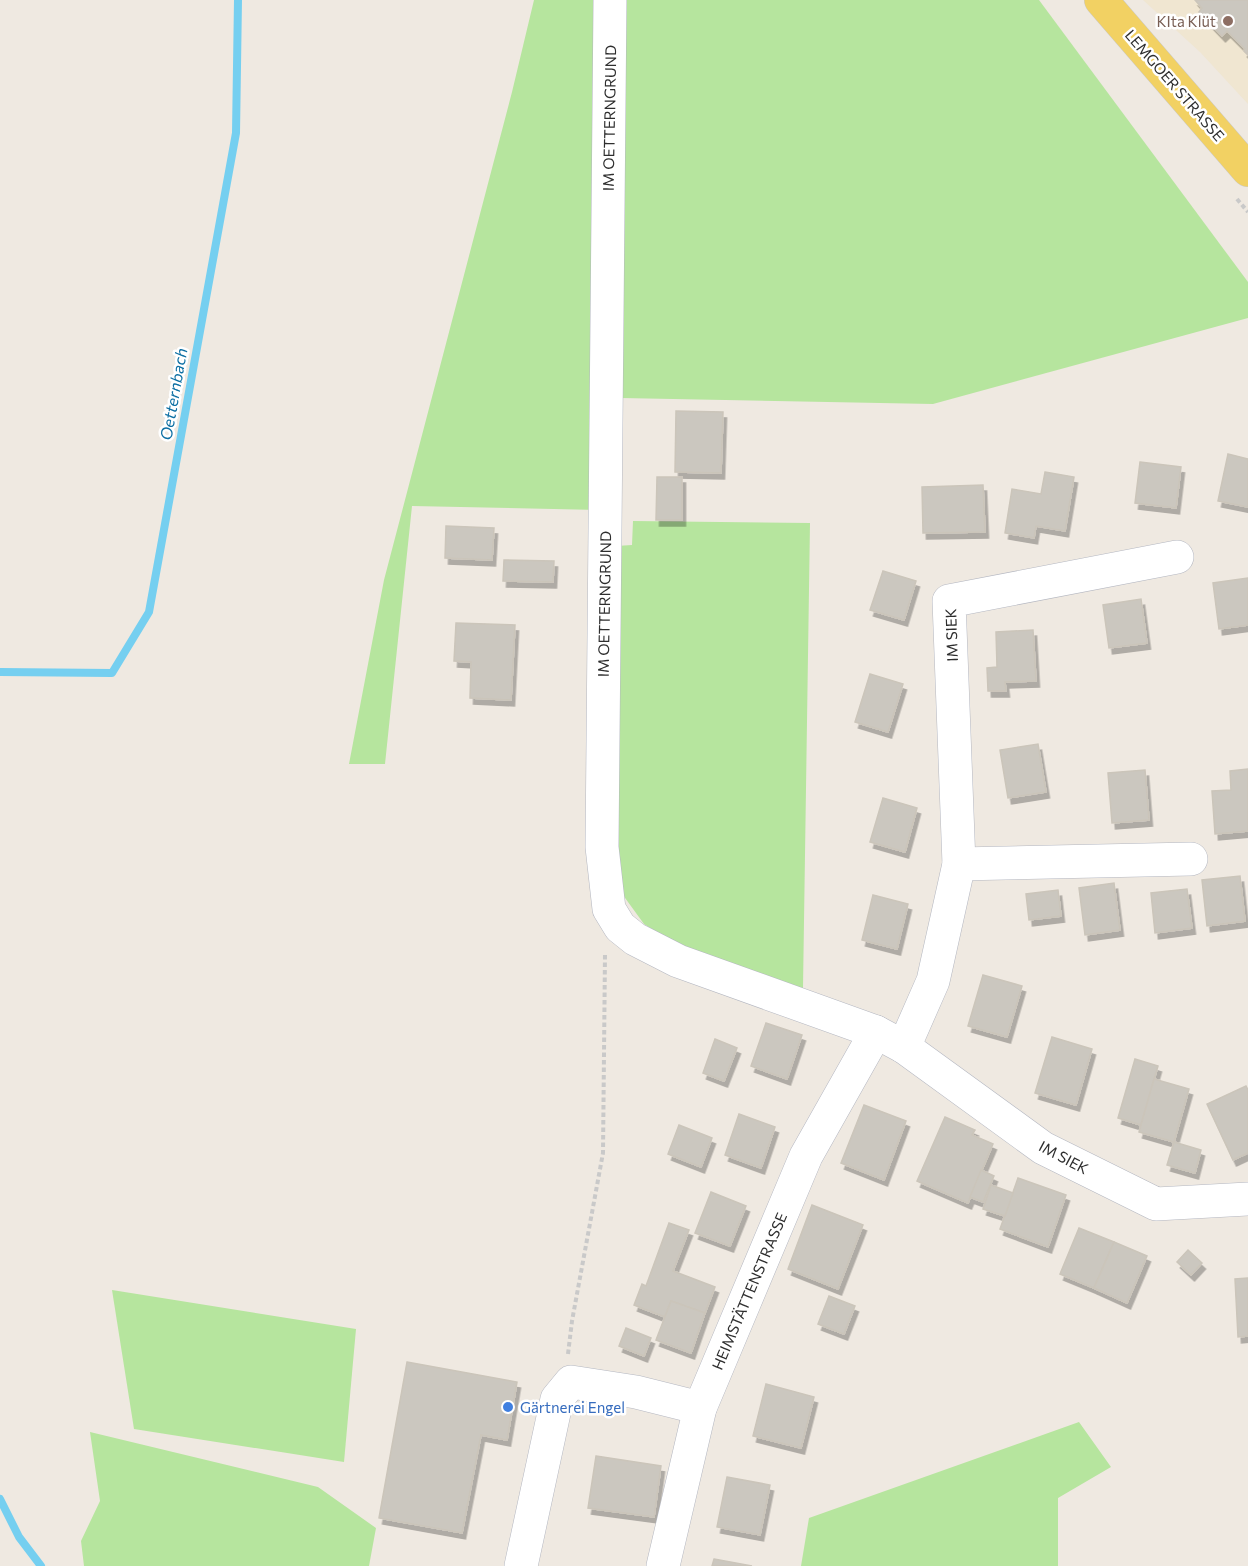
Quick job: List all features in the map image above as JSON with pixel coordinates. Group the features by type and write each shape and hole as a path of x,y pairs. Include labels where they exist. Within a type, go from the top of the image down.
{"main road":[{"name":"LEMGOER STRASSE","path":"1101,0 1248,170"}],"street":[{"name":"IM OETTERNGRUND","path":"609,909 602,846 610,0"},
{"name":"IM SIEK","path":"1177,557 949,601 959,864 933,981 890,1039 1043,1148 1156,1204 1248,1199"},
{"path":"959,864 1191,859"},
{"path":"609,909 620,927 635,939 678,962 890,1039"},
{"name":"HEIMSTÄTTENSTRASSE","path":"663,1566 700,1408 806,1156 890,1039"},
{"path":"521,1566 557,1399 571,1382 636,1392 700,1408"}],"path":[{"path":"571,1382 568,1356 572,1322 603,1153 605,936 609,909"}],"shaded area":[{"path":"1143,0 1248,0 1248,104 1200,52"}],"green space":[{"path":"534,0 605,0 599,510 412,506 385,764 349,764 384,580"},
{"path":"622,0 1039,0 1248,282 1248,318 933,404 621,398"},
{"path":"633,521 810,523 803,988 754,977 685,950 644,924 620,891 612,839 616,546 632,545"},
{"path":"112,1290 356,1329 344,1462 134,1429"},
{"path":"1079,1422 1111,1467 1058,1498 1058,1566 801,1566 809,1518"},
{"path":"90,1432 318,1487 376,1528 369,1566 84,1566 81,1541 100,1501"}],"building":[{"name":"KIta Klüt","path":"1195,0 1248,0 1248,55 1227,31 1222,36 1199,12 1202,8"},
{"path":"676,411 723,412 721,473 675,472"},
{"path":"1228,454 1248,459 1248,507 1218,501"},
{"path":"1140,462 1181,467 1176,508 1135,503"},
{"path":"1045,472 1074,477 1065,531 1036,526 1034,538 1005,533 1012,489 1041,494"},
{"path":"657,477 682,477 682,520 656,520"},
{"path":"983,485 985,532 923,533 922,487"},
{"path":"446,526 494,528 492,560 445,558"},
{"path":"504,560 554,561 553,582 503,581"},
{"path":"883,571 916,581 904,620 870,610"},
{"path":"1248,578 1248,625 1219,629 1213,583"},
{"path":"1141,599 1147,643 1109,648 1103,605"},
{"path":"456,623 515,625 511,700 470,698 471,662 454,661"},
{"path":"1033,630 1036,681 1005,682 1006,691 988,691 987,668 997,667 996,632"},
{"path":"870,674 903,684 888,732 855,722"},
{"path":"1038,744 1046,792 1008,798 1000,750"},
{"path":"1248,769 1248,831 1215,834 1212,791 1231,790 1230,771"},
{"path":"1145,770 1149,820 1112,823 1108,773"},
{"path":"883,798 917,808 905,852 870,842"},
{"path":"1240,876 1245,921 1207,926 1202,880"},
{"path":"1114,883 1120,930 1085,935 1079,888"},
{"path":"1187,889 1192,928 1155,933 1151,893"},
{"path":"1058,890 1061,916 1029,920 1026,894"},
{"path":"873,895 908,904 897,949 862,940"},
{"path":"983,975 1022,986 1007,1037 968,1026"},
{"path":"766,1023 802,1035 787,1079 751,1066"},
{"path":"1052,1037 1092,1049 1076,1105 1035,1093"},
{"path":"715,1039 737,1048 724,1081 703,1073"},
{"path":"1135,1059 1158,1066 1141,1125 1118,1118"},
{"path":"1154,1079 1189,1089 1174,1142 1139,1132"},
{"path":"1246,1086 1248,1090 1248,1153 1233,1160 1207,1104"},
{"path":"864,1105 906,1121 884,1180 841,1163"},
{"path":"739,1114 775,1127 761,1168 725,1155"},
{"path":"945,1117 975,1130 972,1135 993,1144 968,1203 917,1181"},
{"path":"679,1125 712,1138 701,1167 668,1154"},
{"path":"1174,1142 1201,1150 1195,1173 1167,1165"},
{"path":"981,1170 994,1176 983,1202 970,1197"},
{"path":"1018,1178 1066,1195 1048,1247 1000,1229"},
{"path":"991,1185 1013,1193 1005,1216 983,1209"},
{"path":"711,1192 746,1206 730,1246 695,1233"},
{"path":"812,1205 863,1225 838,1289 788,1269"},
{"path":"669,1223 689,1230 673,1271 715,1287 705,1313 671,1301 665,1317 634,1305 642,1284 646,1286"},
{"path":"1079,1228 1114,1242 1094,1288 1060,1274"},
{"path":"1114,1242 1147,1256 1127,1303 1094,1288"},
{"path":"1188,1250 1202,1263 1191,1275 1177,1262"},
{"path":"1248,1278 1248,1336 1238,1337 1235,1279"},
{"path":"829,1296 855,1306 844,1334 818,1324"},
{"path":"671,1301 705,1313 691,1353 656,1340"},
{"path":"626,1328 651,1338 644,1356 619,1346"},
{"path":"407,1362 517,1382 507,1440 481,1435 462,1533 379,1518"},
{"path":"766,1384 814,1397 801,1448 753,1436"},
{"path":"596,1456 661,1466 654,1517 588,1508"},
{"path":"727,1477 770,1485 760,1535 717,1527"},
{"path":"714,1559 752,1566 712,1566"}],"waterway":[{"name":"Oetternbach","path":"0,672 112,673 149,612 236,133 238,0"},
{"name":"Oetternbach","path":"0,1499 19,1537 41,1566"}],"place":[{"name":"KIta Klüt","path":"1228,21"},
{"name":"Gärtnerei Engel","path":"508,1407"}]}
